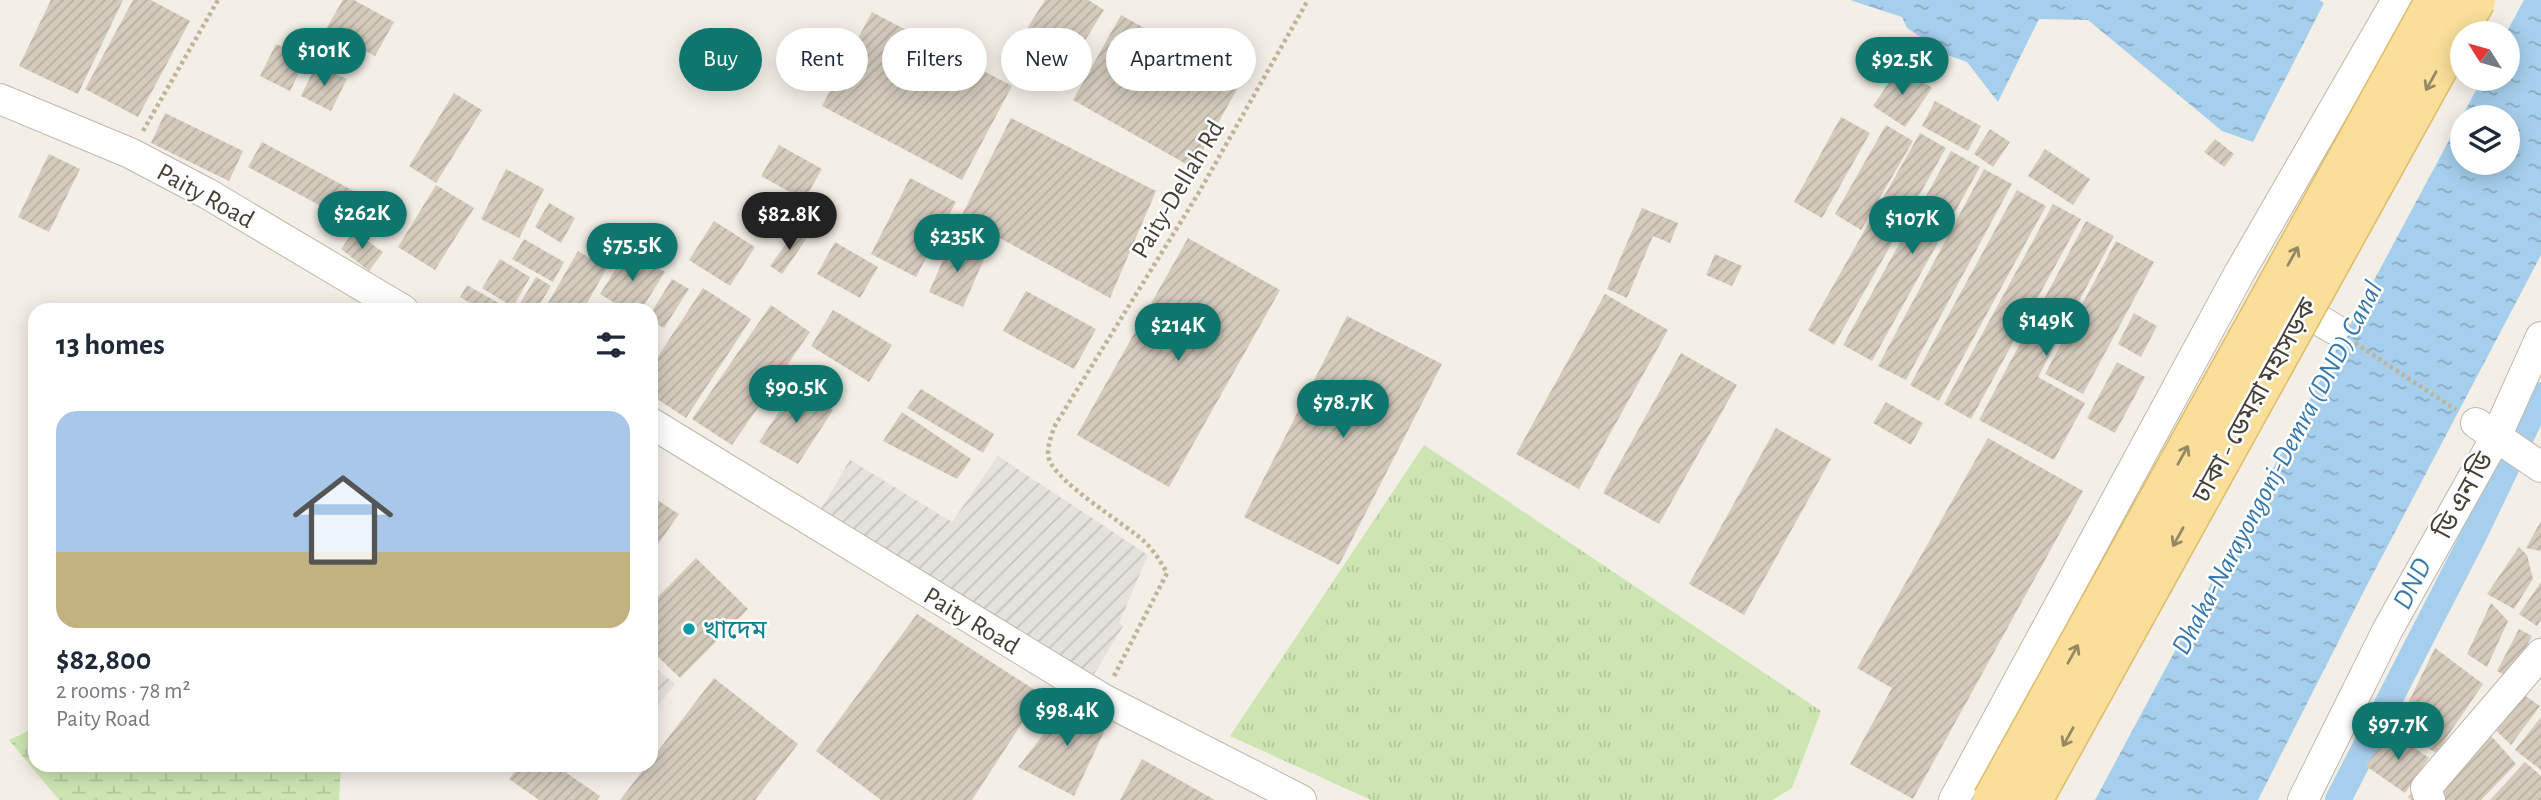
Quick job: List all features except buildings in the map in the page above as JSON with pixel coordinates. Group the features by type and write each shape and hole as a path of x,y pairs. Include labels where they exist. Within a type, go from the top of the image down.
{"main road":[{"name":"ঢাকা - ডেমরা মহাসড়ক","path":"1992,800 2435,0"},
{"name":"ঢাকা - ডেমরা মহাসড়ক","path":"2033,800 2476,0"}],"street":[{"path":"1954,800 2240,272 2397,0"},
{"name":"Paity Road","path":"0,99 130,153 208,194 391,303"},
{"path":"2240,272 2333,330"},
{"name":"ডি এন ডি","path":"2303,800 2486,430 2541,337"},
{"name":"Paity Road","path":"658,428 1103,699 1301,800"},
{"path":"2486,430 2541,467"},
{"path":"2430,800 2426,789 2541,654"}],"path":[{"path":"130,153 218,0"},
{"name":"Paity-Dellah Rd","path":"1103,699 1167,573 1144,541 1055,471 1049,459 1048,446 1054,427 1198,194 1308,0"},
{"path":"2333,330 2486,430"}],"shaded area":[{"path":"998,456 1148,555 1119,623 1123,626 1090,681 816,517 850,460 952,522"},
{"path":"658,671 675,684 658,706"}],"green space":[{"path":"1424,445 1821,711 1792,788 1772,800 1371,800 1230,736"},
{"path":"28,731 28,763 9,740"},
{"path":"36,772 341,772 339,800 59,800"}],"water":[{"path":"1850,0 2319,0 2324,3 2253,142 2222,131 2088,20 2039,19 1998,102 1967,62 1947,55 1907,28 1902,17"},
{"name":"Dhaka-Narayongonj-Demra (DND) Canal","path":"2524,0 2541,0 2541,255 2365,589 2258,800 2095,800 2450,139 2450,175 2520,175 2520,105 2468,105 2476,91 2520,91 2520,21 2513,21"}],"waterway":[{"name":"DND","path":"2338,800 2475,533 2541,395"}],"place":[{"name":"খাদেম","path":"689,629"}]}
